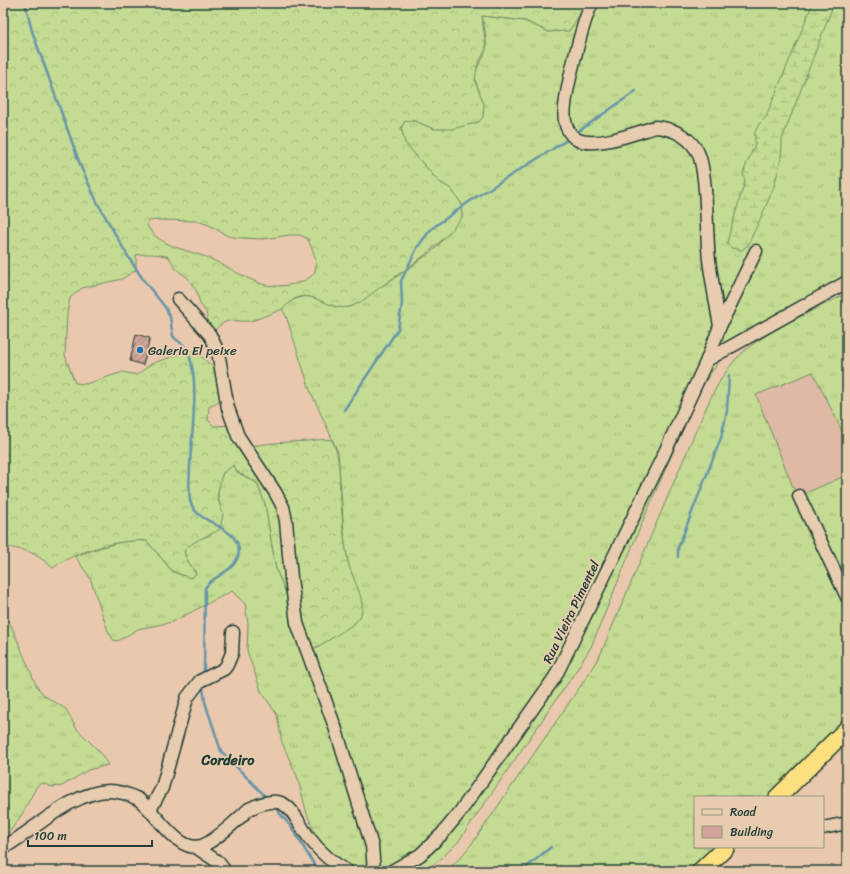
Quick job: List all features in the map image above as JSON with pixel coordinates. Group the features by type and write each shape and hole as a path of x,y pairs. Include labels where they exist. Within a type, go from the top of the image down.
{"highway":[{"path":"779,796 847,729"},
{"path":"701,871 725,848"}],"street":[{"path":"592,3 584,26 564,112 565,121 569,132 577,139 589,143 655,127 666,127 688,140 697,150 701,165 709,260 720,326"},
{"name":"Rua Vieira Pimentel","path":"392,871 420,855 442,834 464,806 555,677 664,454 707,360 720,326 756,251"},
{"path":"707,360 847,282"},
{"path":"178,299 210,335 218,352 228,408 238,436 276,492 283,507 286,521 297,623 335,727 372,846 374,871"},
{"path":"799,496 847,597"},
{"path":"150,810 158,796 165,778 187,698 200,682 224,669 227,665 232,653 233,632"},
{"path":"3,848 85,796 98,792 110,791 122,793 138,800 150,810 166,830 196,847 218,862 225,871"},
{"path":"196,847 204,845 211,840 249,809 264,803 276,803 291,808 309,839 335,865 348,871"},
{"path":"824,828 847,823"}],"shaded area":[{"path":"813,372 847,441 847,475 797,497 756,395"}],"green space":[{"path":"3,3 587,3 569,31 549,32 525,21 482,16 486,49 477,66 475,81 484,104 483,117 479,122 452,129 434,129 415,121 405,121 401,128 405,143 438,181 451,189 461,203 462,217 444,238 425,255 367,298 349,307 343,308 315,298 303,296 292,301 282,309 270,314 251,321 225,322 215,330 209,328 206,312 200,304 197,292 188,278 176,269 169,257 149,254 136,255 136,270 122,279 82,288 70,298 67,314 65,355 75,383 86,384 123,372 137,375 151,364 191,350 201,356 218,372 221,401 209,407 208,420 214,426 233,425 239,427 246,440 245,447 276,443 332,440 339,464 346,552 362,603 362,610 357,621 319,646 307,652 289,600 276,569 265,504 257,483 237,472 234,465 223,473 217,496 223,514 220,529 197,541 184,551 186,558 196,574 191,578 173,572 147,541 125,542 98,547 62,562 53,568 36,555 19,549 3,547","holes":["158,220 197,221 209,225 228,236 240,238 263,239 300,235 308,239 313,250 316,263 315,271 306,280 298,283 281,286 265,285 247,278 213,260 167,244 152,233 147,225 149,221"]},
{"path":"587,3 847,3 847,288 727,350 702,386 644,518 591,647 458,842 443,857 425,871 357,871 339,864 327,853 315,833 307,814 297,776 282,743 277,715 261,691 247,651 248,624 245,604 232,591 172,622 138,629 118,641 113,640 108,631 90,578 75,556 102,547 129,541 147,541 173,572 191,578 196,573 186,558 184,551 192,542 210,535 222,514 218,493 220,477 225,471 234,465 237,472 257,483 265,504 276,569 289,600 316,648 355,623 362,603 349,567 345,546 338,452 310,390 286,316 282,309 295,299 301,297 314,298 335,307 384,285 435,249 462,217 461,203 451,189 438,181 405,143 401,128 405,121 415,121 434,129 480,92 476,84 475,72 482,60 486,48 486,36 482,16 525,21 549,32 581,12"},
{"path":"813,3 834,3 782,139 776,180 766,207 748,245 742,250 731,248 727,242 745,181 743,173 755,144 755,132 759,124 766,117"},
{"path":"847,293 847,441 813,372 756,395 797,497 847,475 847,717 767,796 694,796 694,848 714,848 689,871 446,871 460,858 474,841 586,678 601,653 697,428 724,375 736,359 758,340"},
{"path":"3,612 11,625 37,687 45,696 66,709 76,728 100,752 108,765 88,770 62,786 52,787 42,783 37,786 21,816 3,841"}],"building":[{"name":"Galeria El peixe","path":"136,334 150,338 143,365 130,361"}],"waterway":[{"path":"25,3 32,31 81,167 97,202 144,281 165,307 170,317 173,336 186,348 191,363 194,382 194,402 189,484 190,501 194,509 199,514 234,537 238,544 239,551 234,564 212,580 205,588 204,671"},
{"path":"579,131 636,91"},
{"path":"344,410 398,329 402,304 401,281 417,248 431,229 473,199 567,140"},
{"path":"678,557 678,548 721,438 727,411 729,375"},
{"path":"203,688 205,702 221,751 268,799"},
{"path":"277,810 292,828 318,871"},
{"path":"522,871 551,847"}],"place":[{"name":"Galeria El peixe","path":"140,350"}],"district":[{"name":"Cordeiro","path":"228,760"}]}
